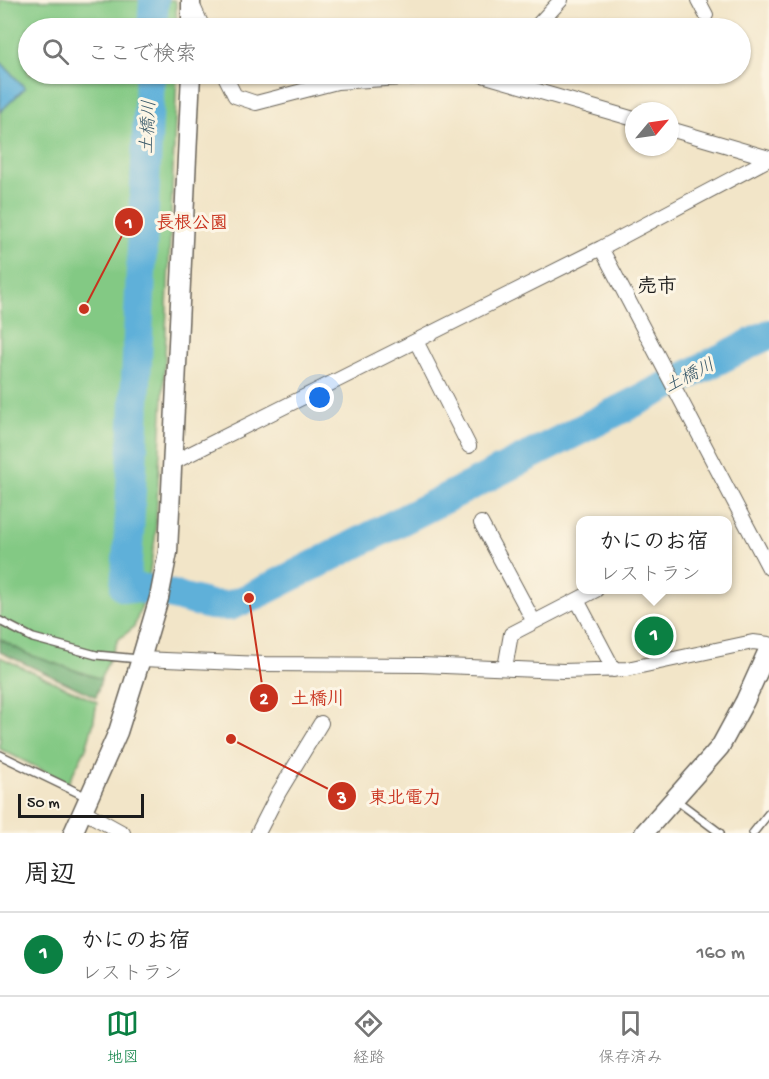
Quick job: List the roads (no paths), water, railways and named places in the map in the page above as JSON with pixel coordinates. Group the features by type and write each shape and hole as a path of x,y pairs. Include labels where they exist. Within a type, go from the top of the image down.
{"street":[{"path":"544,18 561,0"},
{"path":"698,0 706,15"},
{"path":"191,1 191,18"},
{"path":"191,1 199,18"},
{"path":"73,833 118,732 162,586 168,552 191,84"},
{"path":"229,84 235,96 256,103 329,84"},
{"path":"513,84 625,116"},
{"path":"679,132 769,158"},
{"path":"172,463 601,248 769,158"},
{"path":"601,248 769,568"},
{"path":"416,341 469,446"},
{"path":"481,523 534,622"},
{"path":"505,668 511,634 588,594"},
{"path":"577,600 614,670"},
{"path":"141,659 265,664 421,665 563,671 614,670 753,642 769,646 745,701 720,747 644,833"},
{"path":"258,833 279,792 321,723"},
{"path":"86,804 123,833"}],"lane":[{"path":"0,621 33,638 96,655 141,659"},
{"path":"0,756 86,804"},
{"path":"674,798 720,833"},
{"path":"753,833 769,813"}],"water":[{"path":"0,61 18,80 18,84 25,88 0,112"}],"waterway":[{"name":"土橋川","path":"153,18 154,0"},
{"name":"土橋川","path":"150,84 125,587 154,590 210,605 229,606 249,598 769,334"}],"place":[{"name":"長根公園","path":"84,309"},
{"name":"土橋川","path":"249,598"},
{"name":"かにのお宿","path":"654,636"},
{"name":"東北電力","path":"231,739"}],"district":[{"name":"売市","path":"657,285"}]}
